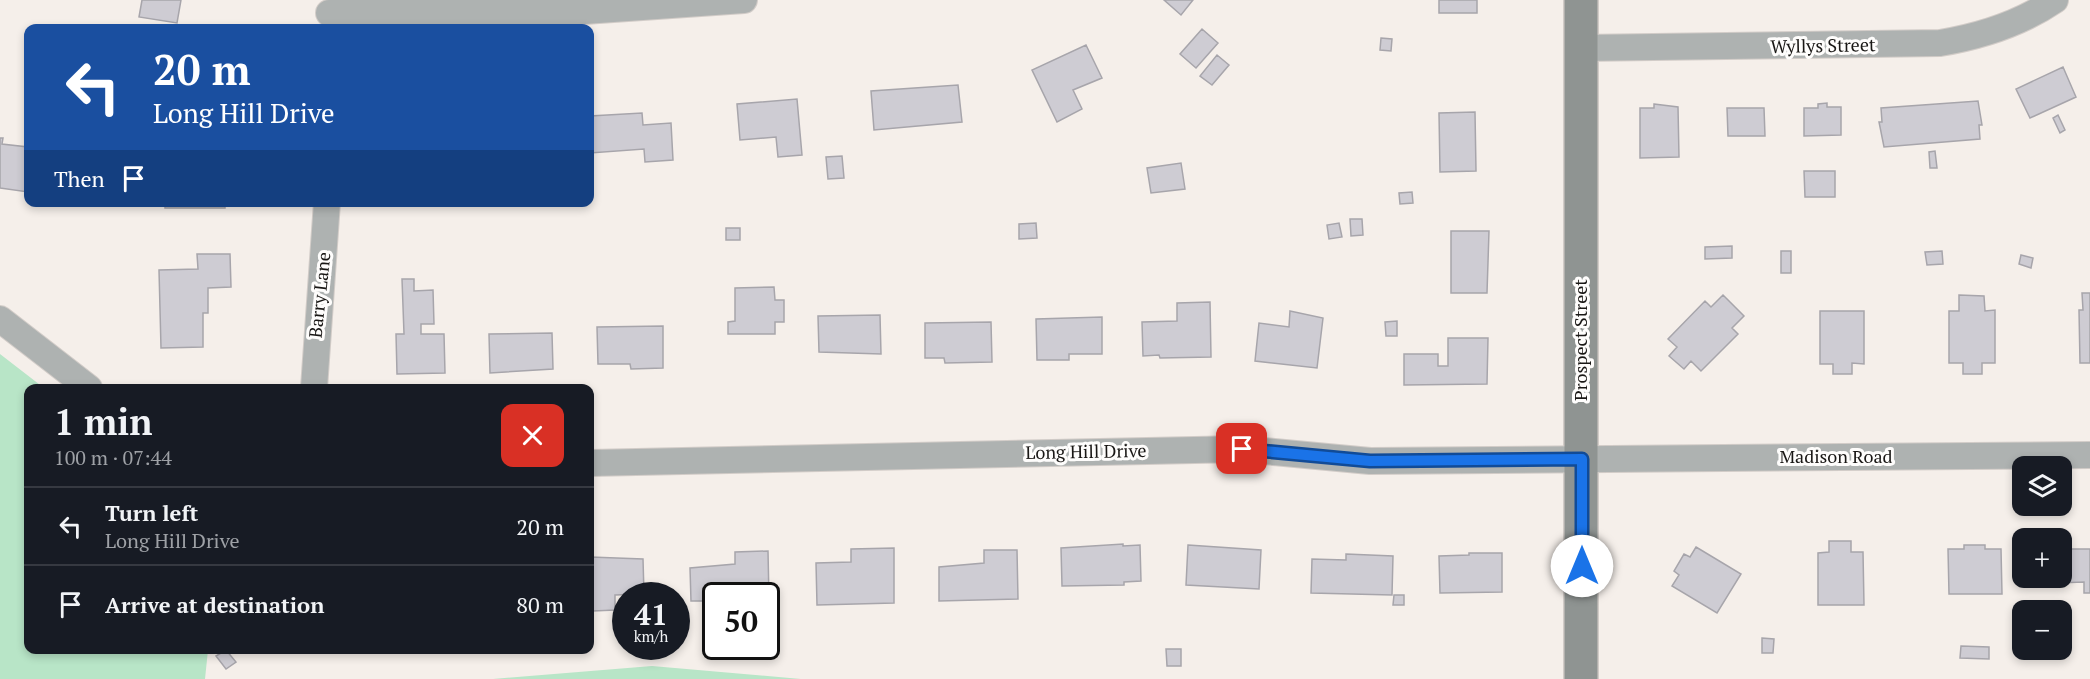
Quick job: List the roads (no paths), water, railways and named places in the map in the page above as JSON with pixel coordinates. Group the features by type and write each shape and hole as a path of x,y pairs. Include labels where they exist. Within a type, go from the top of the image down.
{"main road":[{"name":"Prospect Street","path":"1581,0 1581,679"}],"street":[{"path":"328,14 555,14 744,0"},
{"name":"Wyllys Street","path":"1581,48 1940,43 1994,31 2019,21 2055,0"},
{"name":"Barry Lane","path":"314,384 327,207"},
{"path":"0,319 83,384"},
{"name":"Long Hill Drive","path":"594,463 1242,449 1370,461 1582,459"},
{"name":"Madison Road","path":"1582,459 2090,455"}]}
